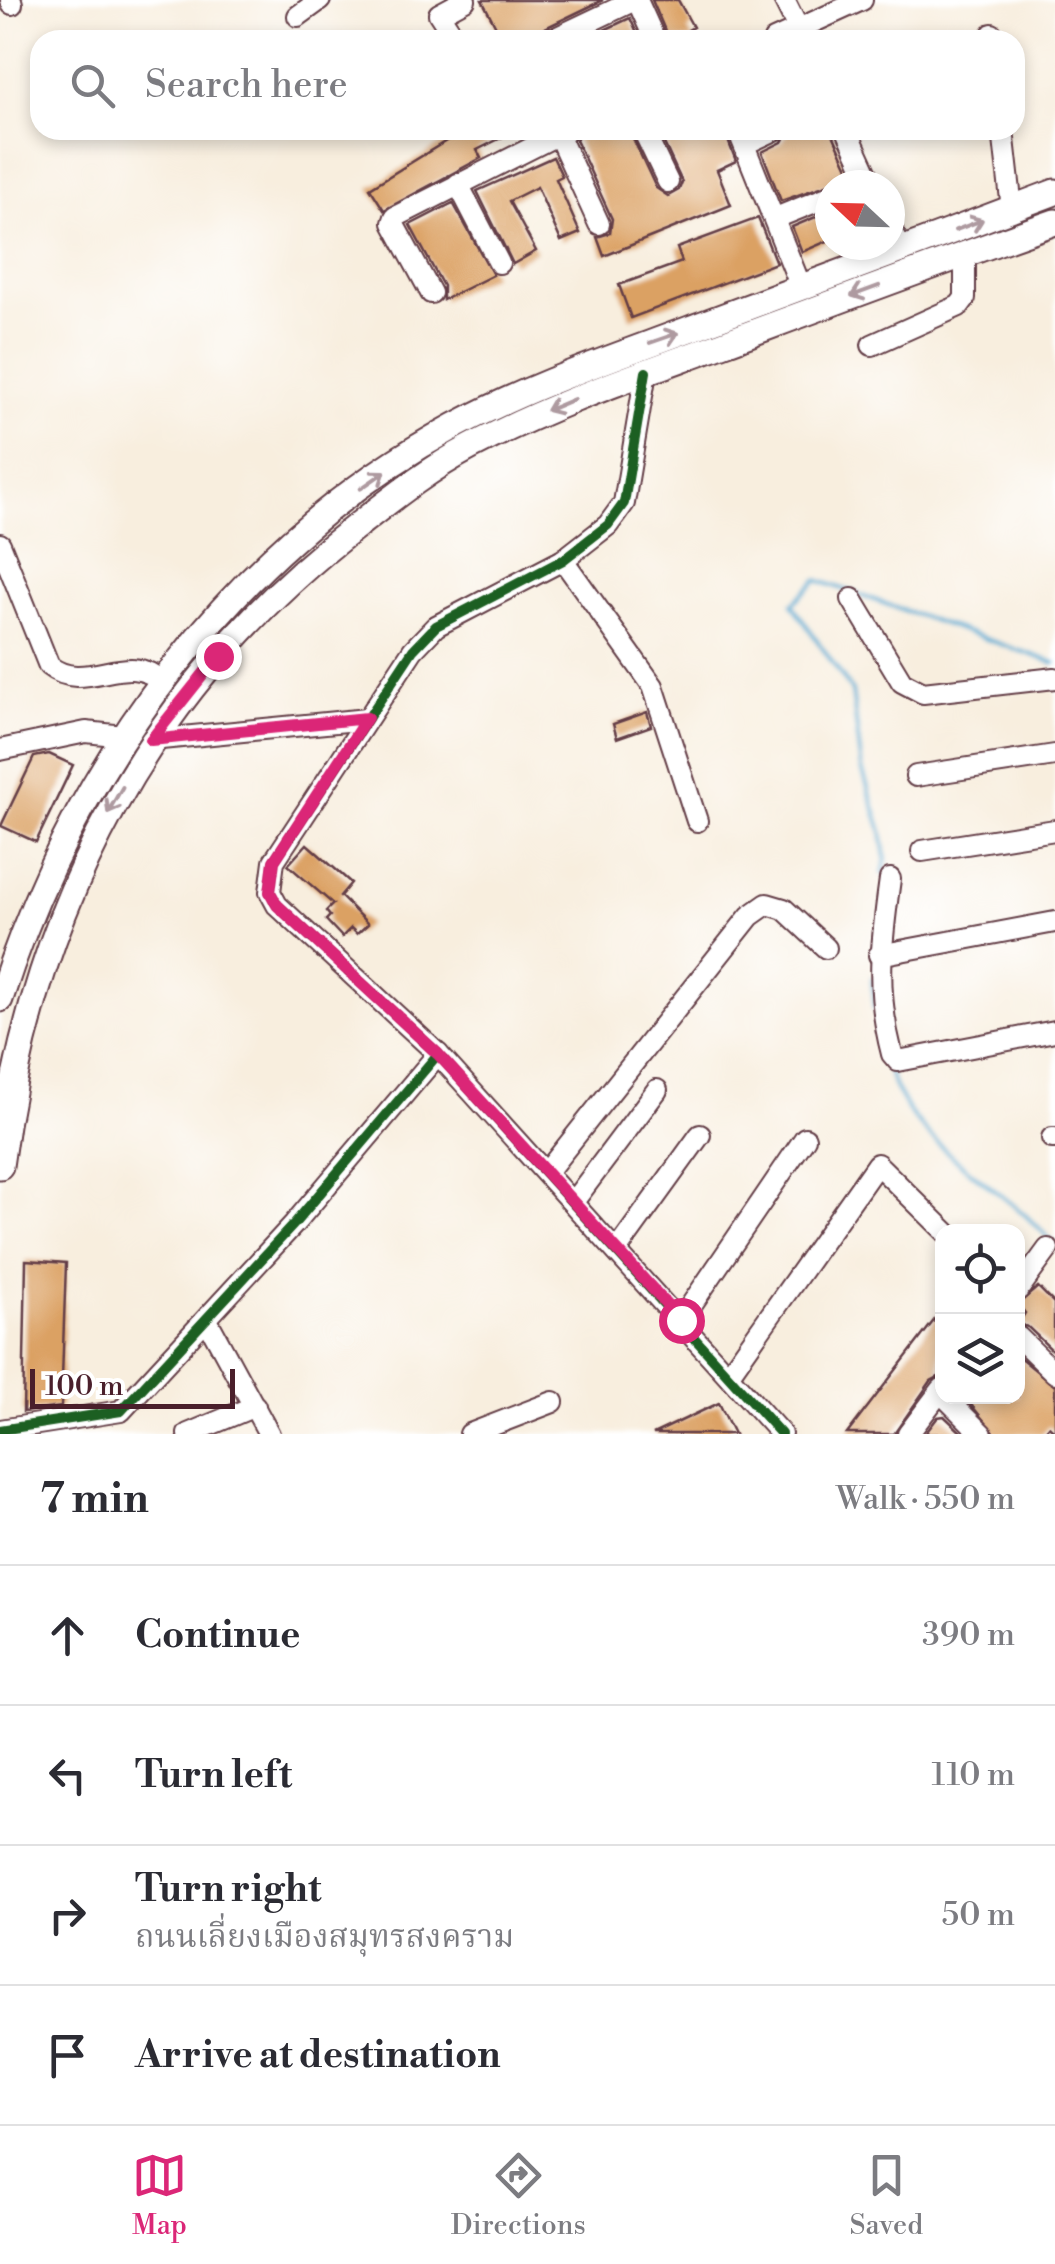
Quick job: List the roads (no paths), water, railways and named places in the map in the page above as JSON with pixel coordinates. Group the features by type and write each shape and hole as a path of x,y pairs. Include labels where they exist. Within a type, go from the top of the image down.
{"main road":[{"path":"905,248 1055,192"},
{"path":"0,1166 17,1057 43,963 108,810 151,740 218,656 282,586 310,561 468,448 559,405 1055,222"},
{"path":"0,999 55,853 124,736 162,682 266,564 295,539 369,482 454,426 601,360 874,260"}],"street":[{"path":"298,16 320,0"},
{"path":"449,30 439,14 465,0"},
{"path":"572,30 636,0 650,30"},
{"path":"784,0 799,30"},
{"path":"811,30 862,0"},
{"path":"431,293 393,224 395,217 547,140"},
{"path":"566,140 600,224"},
{"path":"649,140 668,182"},
{"path":"742,140 801,287"},
{"path":"850,140 861,170"},
{"path":"1004,140 1012,208"},
{"path":"458,184 499,263"},
{"path":"778,218 815,202"},
{"path":"872,345 959,306 964,298 965,254"},
{"path":"646,372 624,503 608,525 563,560 476,601 436,626 413,650 274,861 270,892 277,905 438,1054 780,1434"},
{"path":"0,544 5,570 49,666 61,676 137,666 162,682"},
{"path":"563,560 653,686 697,821"},
{"path":"852,599 902,682 923,693 1055,678"},
{"path":"151,740 367,718"},
{"path":"0,750 86,732 124,736"},
{"path":"916,776 1055,755"},
{"path":"922,851 1055,830"},
{"path":"890,878 879,954 879,996 892,1054 898,1061 1055,1031"},
{"path":"546,1173 750,916 767,904 784,910 826,948"},
{"path":"879,954 1055,922"},
{"path":"0,1430 121,1411 385,1120 438,1054"},
{"path":"573,1202 657,1090"},
{"path":"616,1250 700,1135"},
{"path":"681,1320 805,1138"},
{"path":"729,1374 876,1164 938,1224"},
{"path":"1025,1281 1048,1250"},
{"path":"207,1320 269,1434"},
{"path":"1025,1344 1055,1373"},
{"path":"908,1434 935,1401"},
{"path":"470,1434 553,1402"},
{"path":"953,1404 982,1434"},
{"path":"188,1434 255,1406"}],"waterway":[{"path":"883,874 886,858 882,831 862,769 852,691 792,604 817,580 1055,663"},
{"path":"872,978 874,1008"},
{"path":"886,1061 896,1090 933,1139 1052,1242"}]}
